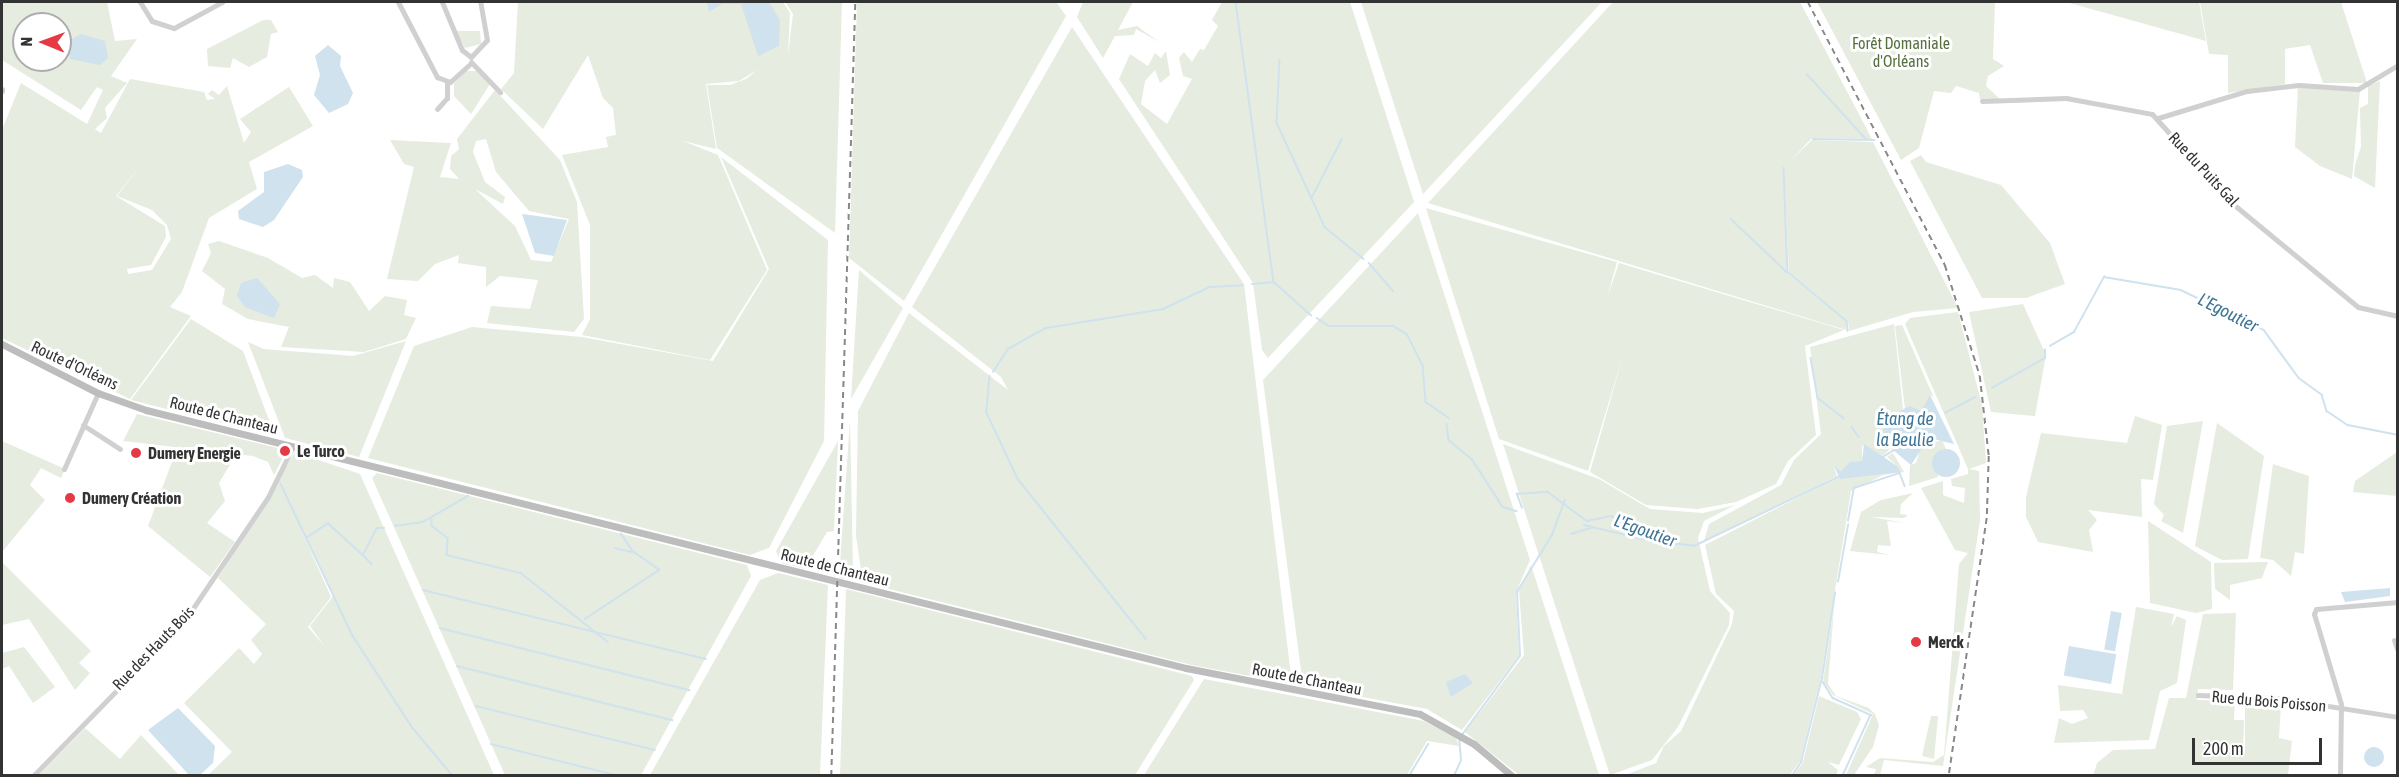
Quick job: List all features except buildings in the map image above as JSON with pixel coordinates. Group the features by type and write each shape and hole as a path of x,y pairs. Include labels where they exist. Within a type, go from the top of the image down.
{"main road":[{"name":"Route d'Orléans","path":"2,345 98,393 138,407"},
{"name":"Route de Chanteau","path":"138,407 1186,668 1414,713 1467,739 1512,776"}],"street":[{"path":"140,2 152,21 174,28 222,2"},
{"path":"398,2 431,70 447,82"},
{"path":"442,2 462,50 500,92"},
{"path":"437,109 446,100 447,82 471,60 487,40 480,2"},
{"path":"2158,118 2247,91 2299,85 2358,89 2397,65"},
{"name":"Rue du Puits Gal","path":"1982,101 2100,101 2158,118 2233,204 2358,307 2397,316"},
{"path":"64,469 98,393"},
{"path":"83,425 120,448"},
{"name":"Rue des Hauts Bois","path":"33,776 184,620 267,497 293,446"},
{"path":"2340,776 2341,708 2316,609 2397,602"},
{"path":"2394,639 2397,651"},
{"name":"Rue du Bois Poisson","path":"2198,695 2341,708 2397,717"}],"green space":[{"path":"2,2 107,2 115,41 137,39 111,76 127,83 105,108 107,118 95,129 101,133 130,79 204,92 207,100 215,99 208,94 212,90 219,95 227,86 244,143 251,132 240,119 289,87 313,126 249,162 257,189 209,218 182,292 170,307 191,316 130,399 2,338 2,130 21,83 87,124 103,90 97,87 81,110 21,72 72,72 72,12 12,12 12,66 2,60","holes":["142,163 117,196 152,210 167,225 171,239 152,270 128,274 127,269 151,265 166,237 165,226 116,196"]},
{"path":"518,2 783,2 790,13 788,55 793,14 785,2 842,2 835,233 717,148 707,85 730,85 746,79 757,70 739,81 706,84 716,149 683,141 718,155 767,270 710,360 582,335 590,319 590,225 562,155 608,147 606,137 616,135 613,108 603,98 588,55 543,129 501,89 514,73"},
{"path":"857,2 1056,2 1066,16 904,301 849,258"},
{"path":"1083,2 1133,2 1118,30 1137,26 1159,42 1136,29 1134,35 1115,36 1103,58 1077,17"},
{"path":"1222,2 1350,2 1414,202 1268,358 1262,350 1253,283 1119,79 1130,54 1148,66 1155,53 1161,58 1166,51 1170,75 1160,83 1155,70 1145,81 1141,104 1167,124 1192,79 1183,76 1179,58 1184,52 1192,62 1200,49 1204,50 1218,26 1212,20"},
{"path":"1361,2 1602,2 1423,194"},
{"path":"1613,2 1800,2 1872,139 1812,138 1790,161 1812,140 1873,142 1958,308 1913,312 1849,331 1848,321 1789,272 1784,166 1787,273 1846,321 1846,330 1428,203"},
{"name":"Forêt Domaniale d'Orléans","path":"1817,2 1995,2 1993,59 2004,66 1988,76 1986,86 2001,100 1980,100 1979,93 1956,86 1951,93 1934,91 1919,148 1901,160"},
{"path":"2066,2 2199,2 2206,41"},
{"path":"2200,2 2341,2 2367,83 2323,83 2310,45 2285,49 2285,84 2228,93 2228,55 2209,54"},
{"path":"263,20 271,20 278,32 271,34 267,57 249,67 233,58 230,68 208,66 207,49"},
{"path":"1072,27 1244,284 1292,684 1192,665 865,583 862,576 856,536 858,411 909,313 1008,390 1001,377 912,307"},
{"path":"456,31 480,31 481,44 465,48"},
{"path":"466,71 477,71 490,84 471,114 454,96 454,83"},
{"path":"2380,81 2375,188 2354,176 2361,147 2360,108 2368,104 2368,86"},
{"path":"2298,86 2360,90 2352,179 2320,166 2295,147"},
{"path":"495,90 560,160 577,202 584,319 574,332 487,323 491,306 530,309 538,280 500,276 486,287 486,267 458,263 459,255 435,264 418,281 387,279 414,167 404,164 390,140 451,143 440,177 459,179 450,169 451,156 459,149 457,139","holes":["486,139 496,172 529,211 569,219 551,262 531,260 515,226 475,189 503,204 505,197 485,182 473,152 476,141"]},
{"path":"1921,155 1926,162 2001,185 2050,243 2065,284 2026,298 1982,298 1910,161"},
{"path":"721,157 828,240 824,441 769,548 750,555 368,458 414,346 472,327 582,337 713,361 769,269"},
{"path":"1426,208 1617,262 1607,298 1619,263 1844,330 1805,346 1816,435 1788,461 1776,484 1736,502 1698,509 1646,505 1590,472 1624,352 1588,471 1499,439"},
{"path":"1418,213 1530,560 1516,592 1519,656 1462,730 1427,709 1303,686 1263,380"},
{"path":"219,241 268,258 302,278 315,275 333,288 334,278 350,282 369,311 385,296 407,300 404,315 416,318 406,339 364,352 281,347 289,327 248,319 222,304 225,289 202,271 211,253 208,244"},
{"path":"859,270 903,308 851,399"},
{"path":"2023,304 2046,355 2035,416 1991,412 1969,312"},
{"path":"1958,312 1982,405 1986,463 1969,469 1979,471 1980,520 1943,766 1884,760 1880,775 1874,775 1876,769 1866,767 1880,758 1933,762 1944,755 1959,564 1968,553 1955,550 1921,488 1943,481 1943,495 1964,503 1965,488 1952,486 1951,479 1968,474 1968,469 1905,324 1910,318"},
{"path":"191,319 243,351 275,436 131,400"},
{"path":"1894,324 1903,409 1885,418 1882,435 1891,448 1882,456 1862,445 1862,461 1841,471 1834,467 1837,476 1704,541 1709,524 1781,485 1794,460 1821,434 1810,347"},
{"path":"1902,325 1934,398 1931,395 1921,411 1905,409 1895,326"},
{"path":"406,341 359,457 285,438 248,342 264,349 353,356"},
{"path":"137,414 282,449 285,454 274,475 268,462 253,456 123,441"},
{"path":"2135,416 2162,425 2153,480 2141,479 2142,517 2088,510 2097,520 2089,530 2093,552 2038,542 2026,517 2026,497 2041,433 2127,443"},
{"path":"850,420 853,570 846,579 839,578"},
{"path":"2203,421 2183,533 2161,521 2164,515 2154,504 2167,426"},
{"path":"2217,423 2264,456 2248,559 2222,560 2195,546"},
{"path":"1942,440 1946,449 1941,450 1938,477 1909,486 1910,465 1916,463 1921,447"},
{"path":"2,441 65,469 61,478 41,468 30,485 45,500 2,552"},
{"path":"838,441 834,531 827,532 805,569 781,563 776,551"},
{"path":"1503,444 1599,479 1650,509 1703,513 1735,505 1704,521 1698,538 1710,591 1730,613 1729,625 1678,727 1652,760 1610,775"},
{"path":"176,451 234,458 219,483 225,501 207,523 235,542 210,577 148,526"},
{"path":"295,452 360,474 494,775 208,775 232,752 184,703 239,648 254,664 262,654 251,640 266,624 218,578","holes":["293,511 334,595 310,626 325,647 308,627 331,597"]},
{"path":"2397,452 2397,496 2353,492 2355,481"},
{"path":"1893,453 1904,472 1883,475 1851,491 1821,677 1800,761 1790,775 1623,776 1656,763 1664,746 1681,731 1732,624 1734,611 1716,594 1705,545 1838,477 1891,470 1897,466 1887,457"},
{"path":"2273,464 2309,476 2304,554 2295,552 2291,576 2273,560 2260,558"},
{"path":"377,473 747,565 751,576 641,775 505,775 372,478"},
{"path":"1913,493 1901,504 1900,514 1908,515 1904,518 1871,517 1906,523 1887,521 1891,546 1878,545 1877,552 1890,555 1850,551 1861,512 1881,500"},
{"path":"2148,521 2211,562 2212,609 2196,613 2150,603"},
{"path":"2,562 91,651 79,663 90,673 75,690 29,619 2,625"},
{"path":"2268,562 2262,578 2230,585 2230,600 2215,589 2214,563"},
{"path":"1531,565 1599,775 1519,775 1465,732 1524,655 1519,591"},
{"path":"778,573 828,585 820,775 650,775 760,580"},
{"path":"846,589 1192,676 1194,680 1135,775 840,775"},
{"path":"2136,607 2174,614 2171,627 2177,616 2186,620 2177,683 2160,691 2149,740 2054,743 2059,718 2072,724 2088,718 2083,710 2060,711 2058,685 2122,694"},
{"path":"1834,608 1828,684 1836,696 1869,708 1875,714 1879,725 1873,747 1854,775 1846,775 1873,714 1833,695 1823,681"},
{"path":"2236,613 2233,690 2198,689 2197,700 2235,701 2234,720 2244,720 2243,751 2195,750 2245,753 2245,703 2281,703 2279,738 2292,741 2288,775 2093,776 2097,763 2113,750 2155,749 2169,698 2186,698 2203,614"},
{"path":"24,647 55,687 33,703 9,666 2,669 2,653"},
{"path":"1204,679 1424,721 1456,738 1459,746 1427,741 1407,775 1144,775"},
{"path":"1819,696 1857,712 1861,719 1839,765 1828,762 1838,770 1836,775 1794,775 1803,762"},
{"path":"1931,716 1938,716 1934,759 1922,756"},
{"path":"85,728 120,759 141,735 179,775 39,775"}],"water":[{"path":"707,2 769,2 780,20 779,46 758,56 741,4 722,4 709,12"},
{"path":"81,34 105,41 108,58 100,65 72,59 72,39"},
{"path":"328,45 341,56 340,66 353,93 348,104 329,113 314,95 320,75 315,56"},
{"path":"288,164 302,170 303,177 274,220 263,227 239,219 238,211 264,192 264,172"},
{"path":"522,214 567,220 554,256 535,253"},
{"path":"257,278 280,304 274,318 245,307 237,296 241,283"},
{"name":"Étang de la Beulie","path":"1930,395 1954,444 1929,438 1911,465 1881,440 1885,418 1910,406 1921,411"},
{"path":"1864,444 1897,466 1900,472 1840,479 1834,466 1841,471 1850,462 1862,461"},
{"path":"1946,449 1956,453 1960,463 1956,473 1946,477 1936,473 1932,463 1936,453"},
{"path":"2390,588 2390,596 2345,602 2341,592"},
{"path":"2111,611 2122,613 2115,651 2104,649"},
{"path":"2069,646 2116,654 2111,684 2064,676"},
{"path":"1465,674 1473,683 1451,697 1446,682"},
{"path":"178,708 215,746 213,763 200,775 189,775 148,730"},
{"path":"2370,747 2378,747 2384,753 2384,761 2378,767 2370,767 2364,761 2364,753"}],"waterway":[{"path":"1236,2 1274,282"},
{"path":"1280,60 1277,123 1325,227 1364,259"},
{"path":"1807,74 1867,140"},
{"path":"1312,197 1342,139"},
{"path":"1813,139 1874,140"},
{"path":"1784,168 1788,272 1847,321 1848,331"},
{"path":"1731,219 1787,272"},
{"path":"1369,263 1393,291"},
{"name":"L'Egoutier","path":"2050,346 2074,332 2104,277 2181,290 2264,330 2299,378 2322,395 2327,411 2348,425 2398,435"},
{"path":"1252,284 1274,282 1311,315"},
{"path":"993,372 1008,349 1046,328 1163,309 1210,287 1243,285"},
{"path":"1317,318 1329,326 1393,326 1407,334 1423,366 1426,402 1449,418"},
{"name":"L'Egoutier","path":"1992,388 2045,358 2045,350"},
{"path":"1811,358 1818,398 1844,418"},
{"path":"990,376 987,413 1018,479 1146,639"},
{"name":"L'Egoutier","path":"1945,413 1975,397"},
{"path":"1447,424 1449,440 1472,459 1503,507 1516,511"},
{"path":"1852,427 1859,437"},
{"name":"L'Egoutier","path":"1883,457 1894,450"},
{"path":"1848,521 1854,488 1900,473 1905,486"},
{"name":"L'Egoutier","path":"1522,508 1517,494 1548,492 1587,521 1611,516 1671,543 1694,546 1838,477"},
{"path":"281,484 353,636 412,727 453,776"},
{"path":"395,526 423,522 468,496"},
{"name":"L'Egoutier","path":"1462,735 1520,656 1517,592 1552,535 1565,500"},
{"path":"432,518 432,526 448,538 447,555 521,573 608,642"},
{"path":"306,538 328,523 363,555 377,528 384,528"},
{"path":"1584,525 1664,544"},
{"path":"1838,582 1848,525"},
{"path":"1571,534 1591,528"},
{"path":"585,619 659,570 632,551 621,534"},
{"path":"615,548 632,552"},
{"path":"364,556 372,564"},
{"path":"423,590 706,659"},
{"path":"1792,776 1801,762 1822,678 1835,593"},
{"path":"440,628 689,690"},
{"path":"457,666 672,720"},
{"path":"1823,682 1833,698 1871,715 1843,776"},
{"path":"476,706 655,750"},
{"name":"L'Egoutier","path":"1454,776 1461,760 1459,739"},
{"path":"491,744 619,776"},
{"path":"1409,776 1428,744"}],"railway":[{"path":"831,776 855,2"},
{"path":"1808,2 1945,265 1980,376 1989,456 1987,518 1949,776"}],"place":[{"name":"Le Turco","path":"285,451"},
{"name":"Dumery Energie","path":"136,453"},
{"name":"Dumery Création","path":"70,498"},
{"name":"Merck","path":"1916,642"}]}
